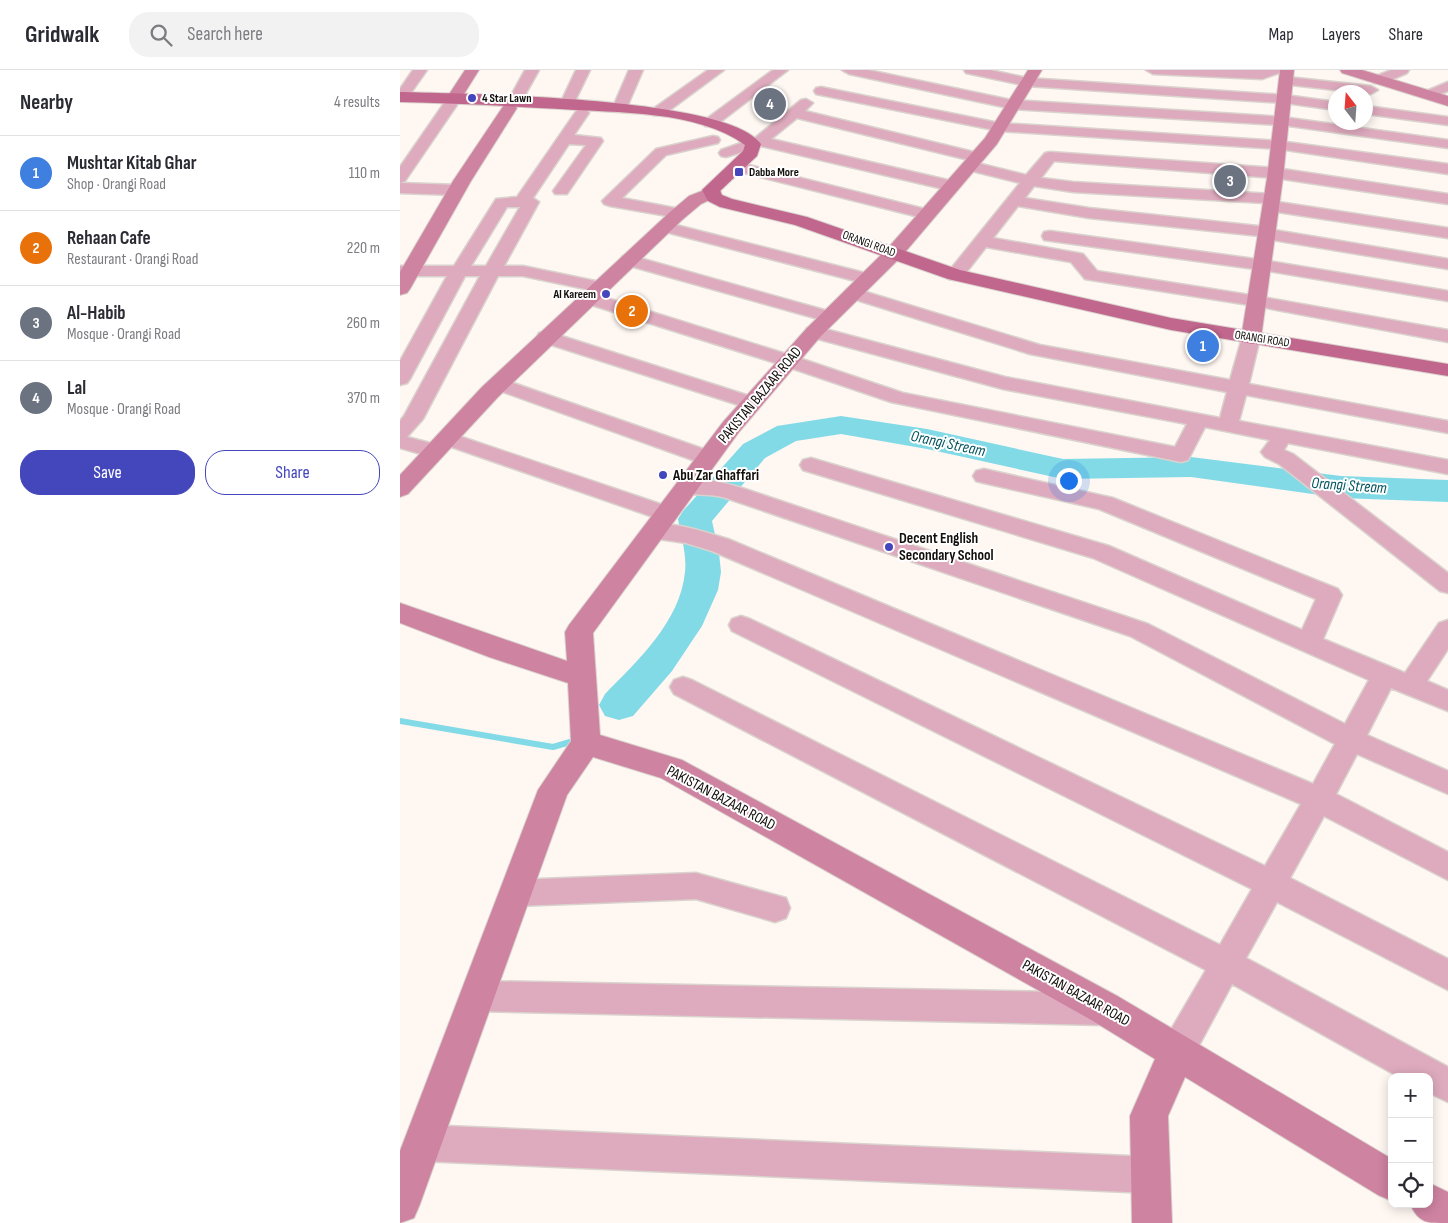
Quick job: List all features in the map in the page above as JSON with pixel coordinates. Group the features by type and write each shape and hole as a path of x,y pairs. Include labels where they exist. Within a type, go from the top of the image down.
{"main road":[{"path":"400,99 620,107 658,112 710,123 757,143 751,153 704,196 692,195 694,190 726,158 723,147 713,140 674,124 512,104"},
{"name":"ORANGI ROAD","path":"704,196 707,206 955,275 1250,343 1448,385"},
{"name":"ORANGI ROAD","path":"891,257 1011,299 1112,323 1448,370"}],"street":[{"path":"400,99 420,70"},
{"path":"400,178 472,70"},
{"path":"400,289 405,271 532,70"},
{"path":"567,104 584,70"},
{"path":"620,107 636,70"},
{"path":"658,112 717,70"},
{"path":"710,123 781,70"},
{"path":"971,70 1031,76 1103,87 1285,99 1328,105"},
{"path":"1082,158 1108,70"},
{"path":"1153,70 1249,75 1283,74 1375,85 1429,95 1448,101"},
{"path":"1347,70 1375,85"},
{"path":"1375,85 1402,70"},
{"path":"726,153 757,143 842,74 1013,105 1282,121 1448,144"},
{"path":"1228,426 1250,343 1276,173 1285,99 1283,74"},
{"name":"PAKISTAN BAZAAR ROAD","path":"1031,76 991,141 891,257 822,324 752,403 686,487 580,632 586,743 671,769 1106,1009 1388,1179"},
{"path":"1429,95 1448,86"},
{"path":"821,91 999,127 1279,145 1448,169"},
{"path":"1373,111 1448,121"},
{"path":"522,202 582,113"},
{"path":"794,113 973,162 1030,181 1073,187 1272,202 1448,233"},
{"path":"561,191 596,141 564,139"},
{"path":"713,140 661,152 610,201 671,220 1038,350 1448,427"},
{"path":"757,143 952,186"},
{"path":"955,275 1050,156 1276,173 1448,199"},
{"path":"737,167 927,214"},
{"path":"400,188 457,190"},
{"path":"400,489 498,384 546,337 671,220 704,196"},
{"path":"1014,201 1089,213 1267,233 1448,264"},
{"path":"400,379 459,271 502,202 531,202 413,419 400,433"},
{"path":"994,227 1096,244 1262,265 1448,296"},
{"path":"982,242 1077,258 1091,275 1256,301 1448,336"},
{"path":"628,260 1003,383 1448,467"},
{"path":"405,271 523,270 594,292 898,398 1181,455 1199,420"},
{"path":"546,337 752,403"},
{"path":"498,384 708,458"},
{"path":"1283,436 1272,452 1286,459 1448,585"},
{"path":"400,442 441,444 667,514"},
{"path":"811,465 1101,552 1384,676 1448,701"},
{"path":"984,476 1105,503 1330,594 1308,642"},
{"path":"686,487 724,490 1139,630 1350,739 1448,783"},
{"path":"653,532 687,535 720,545 1319,798 1448,867"},
{"path":"400,613 499,650 582,677"},
{"path":"741,625 1270,883 1448,974"},
{"path":"1411,685 1446,634"},
{"path":"1152,1223 1149,1116 1177,1052 1319,798 1384,676"},
{"path":"683,687 1226,964 1448,1085"},
{"path":"400,1204 553,790 586,743"},
{"path":"515,893 696,886 775,908"},
{"path":"477,996 1106,1009"},
{"path":"422,1143 1151,1175"},
{"path":"1433,1206 1448,1215"}],"waterway":[{"name":"Orangi Stream","path":"619,705 672,644 693,608 700,590 703,572 702,553 695,519 754,451 788,433 841,425 927,439 1063,469 1191,467 1341,487 1448,491"},
{"path":"400,721 553,747 570,742"}],"place":[{"name":"4 Star Lawn","path":"472,98"},
{"name":"Lal","path":"770,104"},
{"name":"Dabba More","path":"739,172"},
{"name":"Al-Habib","path":"1230,181"},
{"name":"Al Kareem","path":"606,294"},
{"name":"Rehaan Cafe","path":"632,311"},
{"name":"Mushtar Kitab Ghar","path":"1203,346"},
{"name":"Abu Zar Ghaffari","path":"663,475"},
{"name":"Decent English Secondary School","path":"889,547"}]}
